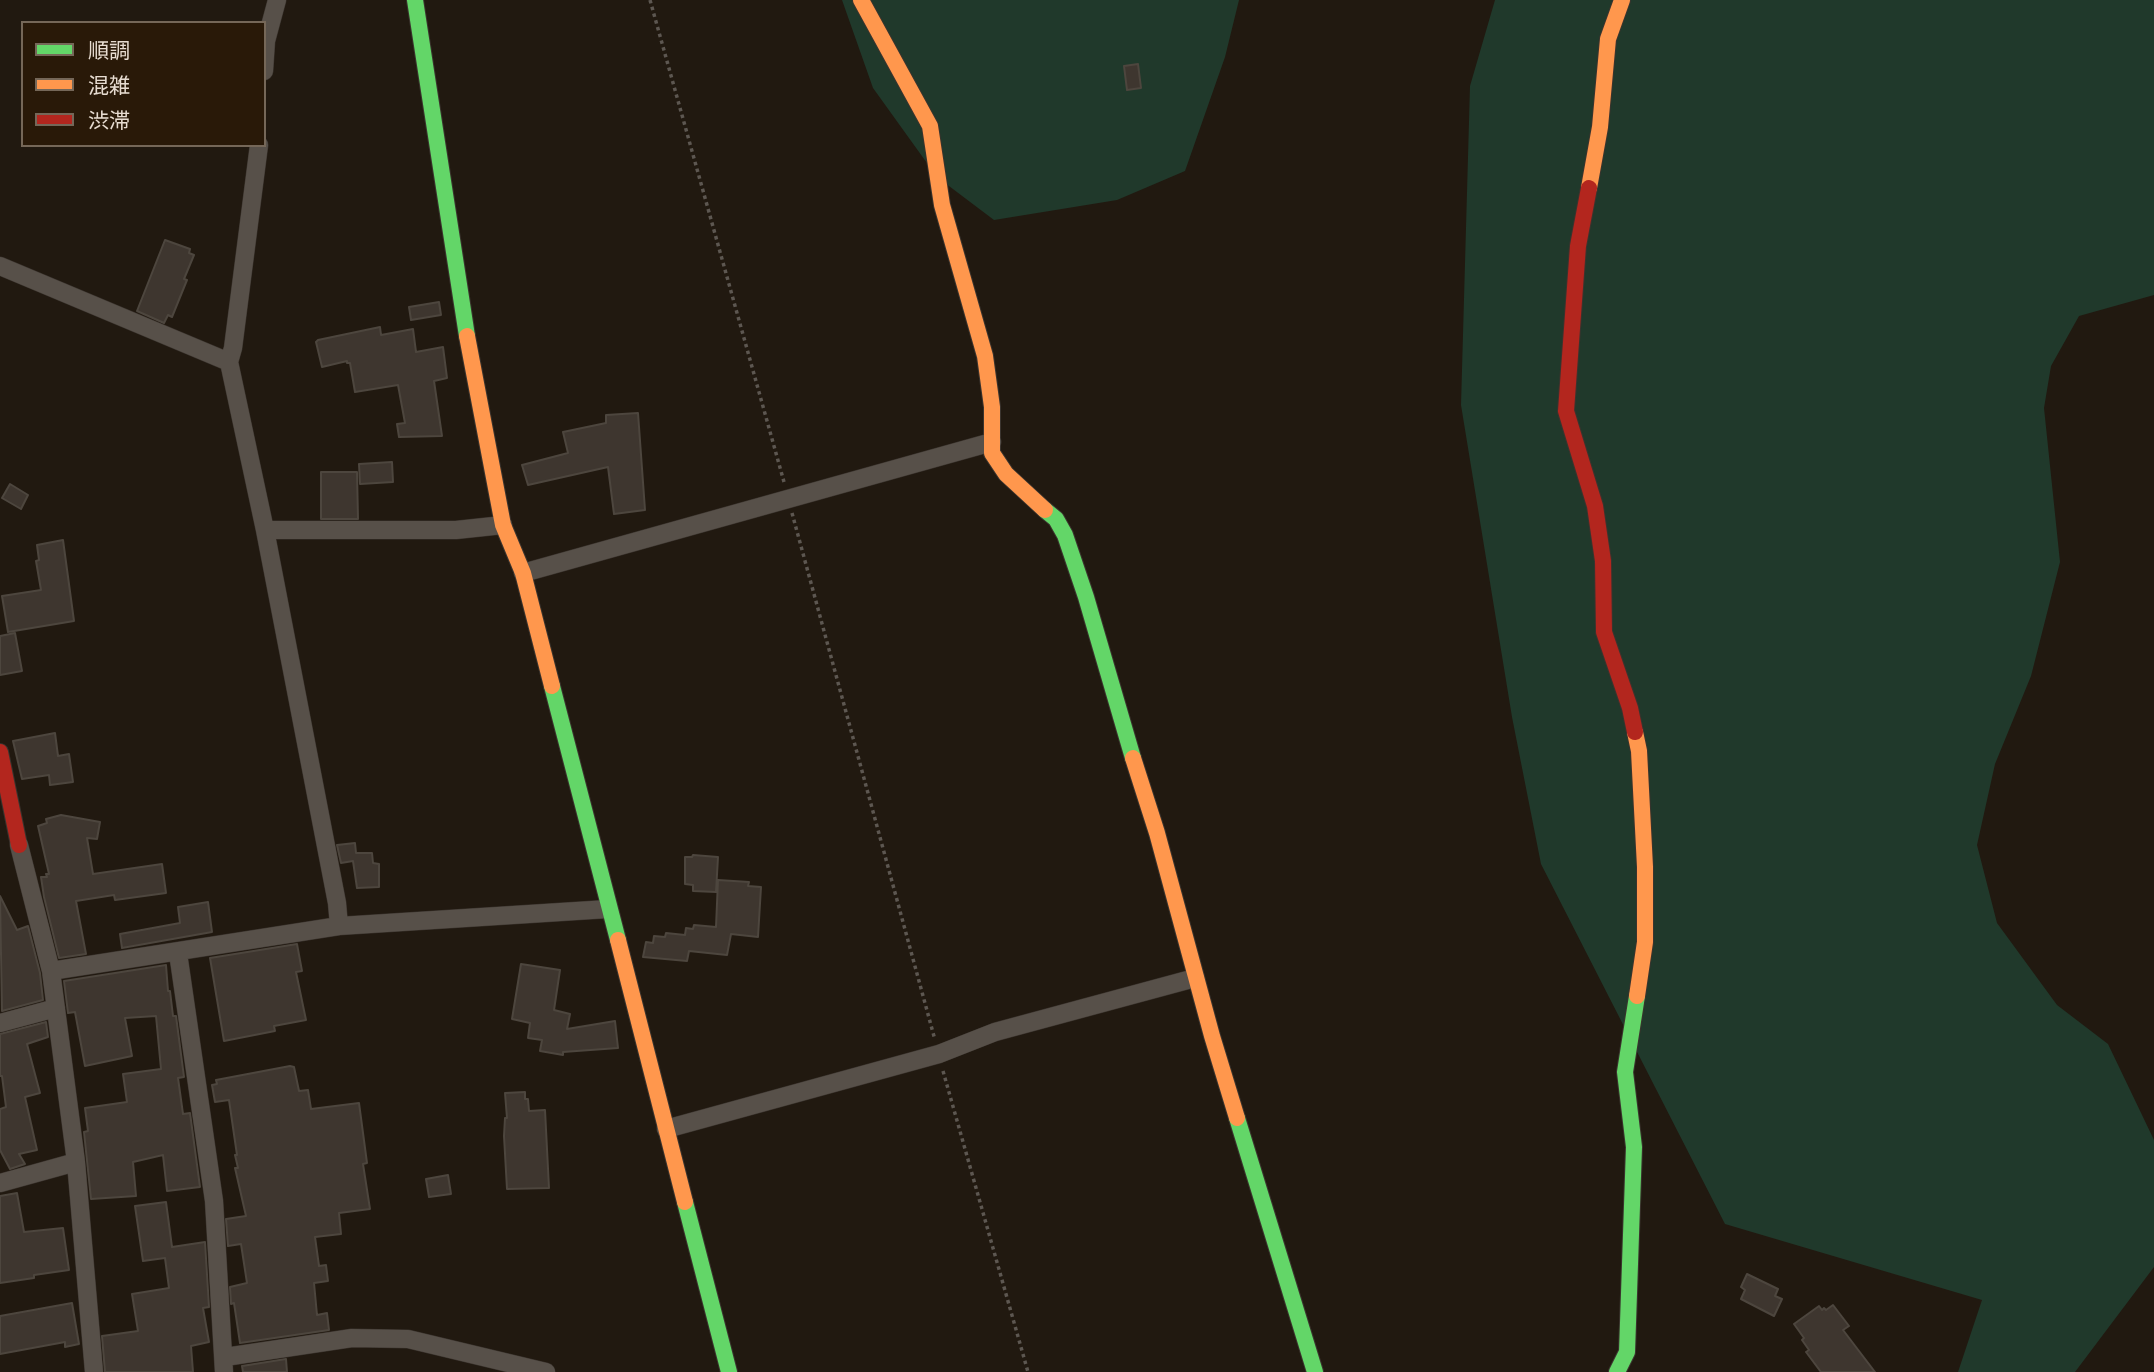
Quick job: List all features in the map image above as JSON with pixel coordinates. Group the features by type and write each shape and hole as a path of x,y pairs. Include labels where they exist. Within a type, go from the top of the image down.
{"street":[{"path":"266,41 277,0"},
{"path":"415,0 470,355 503,525 523,573 729,1372"},
{"path":"861,0 930,126 942,205 985,356 992,407 992,453 1020,489 1056,519 1065,535 1086,597 1146,805 1157,833 1195,978 1315,1372"},
{"path":"1617,1372 1627,1352 1633,1189 1634,1147 1625,1072 1645,942 1645,867 1639,751 1630,708 1604,632 1603,561 1595,506 1566,411 1578,246 1600,127 1608,39 1622,0"},
{"path":"259,147 229,362 265,530 339,926"},
{"path":"0,266 229,362"},
{"path":"523,573 992,442"},
{"path":"265,530 456,530 503,525"},
{"path":"0,752 19,845 51,971 76,1163 94,1372"},
{"path":"51,971 339,926 608,909"},
{"path":"178,953 214,1201 225,1364 352,1338 408,1339 546,1372"},
{"path":"666,1129 939,1054 995,1032 1195,978"},
{"path":"0,1023 56,1008"},
{"path":"0,1183 76,1163"}],"path":[{"path":"650,0 1028,1372"}],"green space":[{"path":"842,0 1239,0 1225,57 1185,171 1117,200 994,220 937,177 873,88"},
{"path":"1495,0 2154,0 2154,295 2079,316 2051,366 2044,408 2060,562 2031,676 1995,764 1977,845 1997,923 2057,1005 2108,1044 2154,1140 2154,1267 2075,1372 1958,1372 1982,1300 1725,1224 1541,864 1512,717 1461,405 1470,86"}],"building":[{"path":"1138,64 1141,88 1127,90 1124,66"},
{"path":"165,240 190,249 189,253 194,255 172,317 168,315 164,323 137,311"},
{"path":"439,302 441,315 411,320 409,307"},
{"path":"380,327 381,335 413,329 416,352 443,347 447,378 434,381 442,436 399,437 397,424 405,423 398,385 355,392 350,363 347,361 322,367 316,342 318,340"},
{"path":"638,413 645,510 614,514 608,467 528,485 522,465 568,453 563,432 606,423 606,415"},
{"path":"392,462 393,482 360,484 359,464"},
{"path":"321,472 357,472 358,519 321,519"},
{"path":"10,484 28,495 21,509 2,498"},
{"path":"63,540 74,621 8,632 2,596 41,590 36,561 39,560 37,545"},
{"path":"15,633 22,671 0,675 0,636"},
{"path":"55,733 58,756 69,754 73,782 50,785 49,775 22,779 13,741"},
{"path":"61,815 100,822 97,839 87,838 93,874 162,864 166,893 115,900 114,895 76,901 86,954 59,958 44,897 41,877 47,877 46,874 49,874 38,826 47,823 46,819"},
{"path":"355,843 356,853 372,853 373,863 379,864 379,887 357,888 353,861 341,863 337,845"},
{"path":"685,857 718,857 716,892 693,891 693,885 685,884"},
{"path":"718,880 749,882 748,886 761,887 758,937 731,934 727,955 689,951 687,961 643,957 646,942 653,943 654,936 665,937 666,933 685,935 686,928 693,929 694,925 716,927"},
{"path":"0,896 17,930 28,926 40,973 43,1000 2,1011"},
{"path":"208,902 212,932 122,948 120,934 180,923 178,907"},
{"path":"297,944 302,971 296,972 306,1020 274,1026 275,1031 224,1041 210,958"},
{"path":"521,964 560,970 554,1010 570,1014 567,1029 615,1021 618,1048 563,1052 563,1055 540,1051 542,1040 528,1038 530,1023 512,1019"},
{"path":"166,965 168,991 173,1016 176,1016 184,1077 178,1078 183,1114 190,1113 200,1187 167,1191 163,1155 133,1162 136,1196 91,1199 84,1132 88,1131 85,1108 127,1102 123,1074 161,1069 156,1016 125,1018 132,1056 85,1066 75,1012 68,1013 64,981"},
{"path":"46,1022 48,1037 27,1044 40,1093 25,1097 37,1150 19,1154 25,1164 10,1169 0,1150 0,1109 6,1107 0,1076 0,1034"},
{"path":"294,1067 299,1091 308,1090 311,1109 359,1103 367,1163 363,1164 370,1209 339,1213 341,1234 315,1237 319,1266 326,1265 328,1281 314,1283 317,1315 327,1313 329,1330 240,1343 230,1287 247,1283 241,1244 228,1246 226,1219 246,1216 235,1168 238,1168 237,1155 229,1100 215,1102 212,1085 217,1084 216,1080"},
{"path":"525,1092 529,1111 545,1110 549,1188 507,1189 505,1093"},
{"path":"448,1175 451,1194 429,1197 426,1179"},
{"path":"17,1193 24,1232 63,1228 69,1270 0,1283 0,1196"},
{"path":"166,1202 172,1247 205,1242 209,1307 203,1308 209,1342 191,1346 193,1372 105,1372 102,1336 138,1331 132,1294 169,1288 165,1258 143,1261 135,1206"},
{"path":"1747,1274 1778,1289 1775,1296 1782,1299 1774,1316 1741,1299 1745,1290 1741,1287"},
{"path":"72,1303 79,1344 65,1347 65,1342 0,1354 0,1316"},
{"path":"1833,1305 1849,1326 1843,1330 1875,1372 1821,1372 1806,1352 1809,1350 1802,1340 1804,1338 1794,1324 1819,1306 1826,1310"},
{"path":"286,1359 287,1372 243,1372 242,1366"}],"traffic: fast":[{"path":"415,0 467,336"},
{"path":"1045,510 1056,519 1065,535 1133,758"},
{"path":"552,686 618,940"},
{"path":"1617,1372 1627,1352 1634,1147 1625,1072 1637,996"},
{"path":"1237,1118 1315,1372"},
{"path":"685,1202 729,1372"}],"traffic: slow":[{"path":"861,0 930,126 942,205 985,356 992,407 992,453 1006,474 1045,510"},
{"path":"1589,188 1600,127 1608,39 1622,0"},
{"path":"467,336 503,525 523,573 552,686"},
{"path":"1635,732 1639,751 1645,867 1645,942 1637,996"},
{"path":"1133,758 1157,833 1237,1118"},
{"path":"618,940 685,1202"}],"traffic: jam":[{"path":"1589,188 1578,246 1566,411 1595,506 1603,561 1604,632 1630,708 1635,732"},
{"path":"0,752 19,845"}]}
